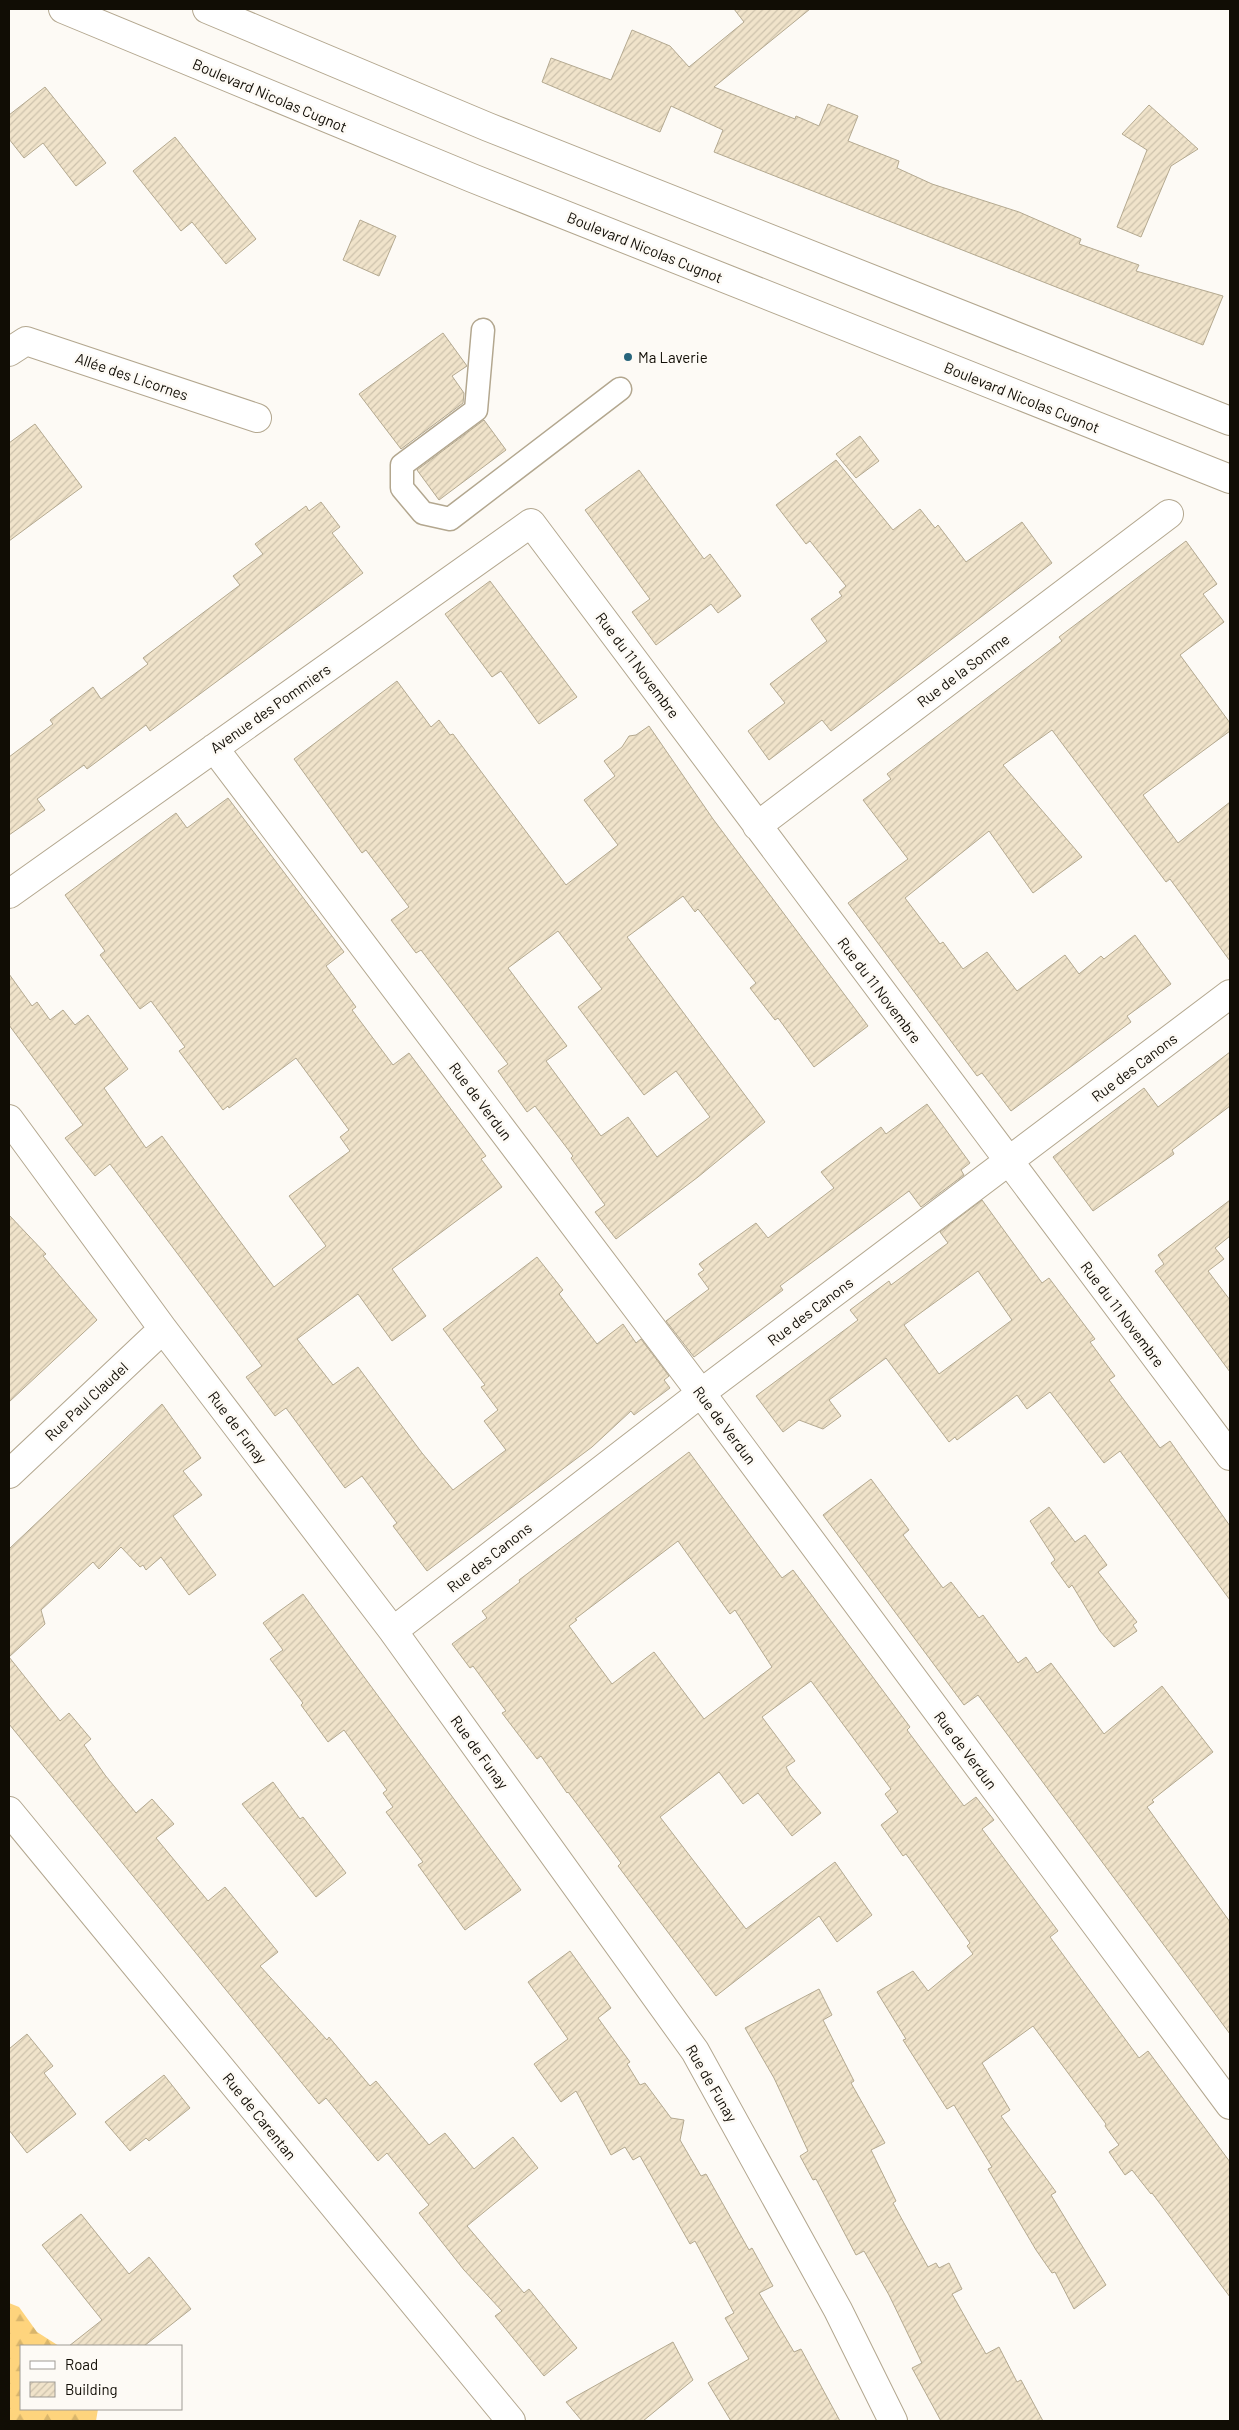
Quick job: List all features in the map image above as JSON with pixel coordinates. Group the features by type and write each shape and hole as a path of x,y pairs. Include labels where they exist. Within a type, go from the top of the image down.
{"street":[{"name":"Boulevard Nicolas Cugnot","path":"63,9 472,178 1230,479"},
{"path":"207,9 245,16 498,131 1230,421"},
{"name":"Allée des Licornes","path":"9,352 26,341 257,418"},
{"name":"Rue de la Somme","path":"757,826 1169,514"},
{"name":"Rue du 11 Novembre","path":"531,523 1230,1456"},
{"name":"Avenue des Pommiers","path":"9,894 531,523"},
{"name":"Rue de Verdun","path":"214,748 701,1393 1230,2105"},
{"name":"Rue des Canons","path":"393,1631 701,1393 1230,994"},
{"name":"Rue de Funay","path":"9,1119 163,1329 393,1631 695,2051 838,2310 893,2421"},
{"name":"Rue Paul Claudel","path":"9,1474 163,1329"},
{"name":"Rue de Carentan","path":"9,1811 511,2421"}],"lane":[{"path":"483,330 476,410 402,465 402,488 423,513 450,519 620,389"}],"green space":[{"path":"9,2303 19,2307 37,2332 57,2345 20,2345 20,2410 98,2410 96,2421 9,2421"}],"building":[{"path":"734,9 810,9 714,87 795,119 796,116 819,126 828,104 858,116 848,141 899,161 897,168 932,184 1019,212 1081,239 1079,244 1139,265 1136,271 1223,296 1203,345 714,152 723,130 671,106 660,132 542,82 551,58 611,80 632,30 670,46 689,67 744,22"},
{"path":"45,87 106,163 76,186 43,143 24,158 9,139 9,115"},
{"path":"1149,105 1198,149 1171,166 1141,237 1117,227 1147,150 1122,134"},
{"path":"175,137 256,239 226,264 192,222 181,231 133,171"},
{"path":"360,220 396,236 379,276 343,260"},
{"path":"443,333 467,366 452,376 464,393 463,403 401,449 359,394"},
{"path":"484,420 506,450 439,500 417,470"},
{"path":"35,424 82,487 9,541 9,443"},
{"path":"860,436 879,461 856,478 836,454"},
{"path":"836,460 893,530 920,509 935,528 938,525 966,562 1022,522 1052,563 831,731 822,720 769,760 748,731 785,703 770,684 827,641 811,619 842,596 839,592 846,586 810,541 806,544 776,505"},
{"path":"639,470 704,559 710,554 741,596 718,613 711,604 656,645 632,612 650,599 585,510"},
{"path":"321,502 340,527 332,533 363,573 150,731 146,725 87,769 84,765 37,799 45,810 9,835 9,757 53,724 50,720 93,687 101,699 148,664 143,658 240,585 233,576 263,554 255,544 306,506 309,511"},
{"path":"1186,541 1217,584 1203,594 1224,622 1180,655 1230,723 1230,731 1143,795 1178,843 1230,802 1230,961 1170,879 1166,882 1052,730 1003,765 1082,857 1033,893 989,831 905,898 940,944 943,942 963,969 987,952 1017,991 1065,955 1079,974 1101,956 1104,959 1135,935 1171,984 1127,1016 1131,1022 1011,1111 982,1073 977,1076 848,903 908,859 863,800 891,779 887,774 1062,641 1059,637"},
{"path":"490,581 577,697 539,724 501,671 492,677 445,614"},
{"path":"397,681 431,727 439,720 450,735 453,734 566,885 618,845 584,800 615,776 604,761 622,747 629,736 636,735 649,726 713,819 868,1026 814,1067 778,1018 775,1020 750,988 756,983 698,909 695,912 683,896 627,937 765,1122 698,1177 616,1239 595,1212 605,1205 571,1158 573,1156 535,1106 527,1112 498,1071 508,1064 421,950 416,953 391,920 409,907 366,850 362,853 294,759","holes":["558,931 602,989 578,1007 644,1095 676,1071 710,1117 657,1157 628,1117 601,1136 546,1061 567,1046 508,968"]},
{"path":"228,798 344,952 326,966 356,1007 352,1010 393,1065 409,1053 486,1156 481,1159 502,1187 392,1269 426,1316 392,1341 358,1294 297,1339 333,1385 358,1367 422,1453 453,1490 506,1450 484,1421 498,1410 481,1387 485,1385 443,1329 537,1257 563,1290 559,1294 597,1344 623,1324 636,1343 641,1339 669,1376 664,1380 670,1388 634,1415 631,1411 592,1447 427,1571 393,1526 397,1523 362,1476 345,1488 286,1408 275,1416 246,1377 262,1366 110,1164 95,1176 65,1138 83,1125 9,1025 9,974 32,1006 37,1002 50,1020 63,1010 75,1025 88,1015 128,1069 104,1088 146,1148 162,1136 274,1287 326,1246 289,1196 350,1151 340,1137 349,1130 296,1058 229,1108 228,1106 223,1110 179,1051 185,1047 151,1001 140,1009 100,955 105,951 65,895 176,813 187,828"},
{"path":"1230,1052 1230,1106 1172,1150 1174,1154 1093,1211 1053,1157 1144,1088 1158,1107"},
{"path":"927,1104 970,1163 961,1170 964,1175 921,1207 909,1191 780,1286 783,1290 694,1357 666,1321 709,1289 698,1274 704,1270 699,1264 756,1223 768,1238 834,1188 821,1172 881,1127 886,1134"},
{"path":"982,1200 1042,1283 1049,1278 1095,1339 1090,1342 1115,1376 1109,1380 1160,1448 1170,1441 1230,1526 1230,1600 1120,1451 1104,1463 1050,1392 1027,1409 1017,1395 957,1440 955,1437 949,1442 886,1358 829,1400 841,1416 823,1429 799,1420 783,1432 756,1396 858,1320 850,1310 889,1281 891,1285 948,1243 940,1232","holes":["978,1271 1012,1320 939,1374 904,1325"]},
{"path":"1230,1200 1230,1236 1215,1248 1224,1259 1208,1271 1230,1300 1230,1372 1155,1271 1164,1264 1158,1255"},
{"path":"9,1215 46,1254 43,1256 97,1320 9,1402"},
{"path":"162,1404 201,1458 183,1471 202,1495 173,1516 216,1575 189,1595 161,1557 146,1570 143,1565 140,1567 121,1547 99,1569 93,1562 41,1610 45,1624 9,1657 9,1549"},
{"path":"689,1452 782,1578 793,1570 910,1727 907,1730 964,1806 976,1797 994,1820 982,1829 1058,1931 1050,1937 1139,2058 1148,2051 1230,2162 1230,2297 1152,2193 1132,2170 1125,2175 1109,2152 1119,2145 1105,2126 1106,2124 1033,2026 982,2063 1010,2110 1001,2116 1056,2192 1051,2195 1106,2285 1074,2309 1055,2272 1052,2273 1036,2250 988,2169 992,2167 954,2105 947,2109 903,2040 906,2039 877,1992 913,1971 928,1991 973,1954 967,1946 970,1943 906,1854 903,1856 881,1825 898,1812 885,1794 891,1789 811,1681 762,1717 795,1761 786,1767 790,1775 821,1813 792,1836 758,1793 743,1804 719,1772 660,1817 746,1929 835,1862 872,1915 837,1942 819,1916 716,1996 618,1866 621,1863 541,1756 537,1759 502,1713 506,1711 473,1666 470,1668 452,1644 487,1618 482,1611 520,1582 519,1580","holes":["678,1541 730,1614 735,1610 772,1667 704,1719 654,1652 612,1684 569,1626 577,1620 575,1619"]},
{"path":"871,1479 909,1530 903,1535 943,1588 951,1582 979,1618 983,1615 1018,1663 1026,1657 1037,1673 1051,1663 1104,1734 1162,1686 1213,1752 1152,1800 1154,1802 1147,1807 1230,1922 1230,2034 978,1695 964,1705 823,1515"},
{"path":"1049,1507 1075,1542 1085,1535 1107,1565 1098,1572 1137,1622 1133,1625 1137,1631 1114,1647 1100,1631 1072,1585 1069,1588 1051,1563 1055,1560 1030,1521"},
{"path":"303,1594 521,1890 465,1930 418,1865 423,1862 386,1812 393,1807 383,1793 387,1790 344,1730 328,1742 301,1705 303,1703 270,1659 283,1650 263,1623"},
{"path":"9,1657 60,1721 69,1713 91,1739 84,1745 105,1775 136,1813 152,1799 174,1824 156,1838 208,1901 225,1887 278,1952 260,1966 327,2040 329,2037 370,2086 376,2081 429,2145 445,2133 474,2169 513,2137 538,2168 467,2226 524,2293 529,2289 577,2348 544,2376 495,2316 502,2311 464,2270 419,2213 429,2205 387,2153 378,2161 326,2098 319,2104 9,1724"},
{"path":"273,1782 300,1819 303,1817 346,1873 316,1897 242,1804"},
{"path":"570,1951 611,2008 598,2018 630,2062 627,2064 640,2085 645,2083 671,2118 684,2120 680,2140 701,2176 706,2174 749,2250 752,2248 773,2286 759,2293 794,2352 801,2349 840,2421 731,2421 708,2383 749,2359 725,2318 734,2313 695,2241 690,2244 640,2156 633,2160 625,2147 611,2155 576,2091 561,2102 534,2064 568,2039 528,1982"},
{"path":"819,1989 832,2015 823,2020 854,2081 851,2083 885,2143 871,2150 896,2201 893,2203 928,2267 936,2263 939,2268 949,2263 962,2289 952,2294 986,2354 999,2347 1017,2382 1021,2380 1043,2421 941,2421 912,2368 922,2363 889,2295 864,2251 856,2255 816,2179 813,2180 800,2156 808,2151 774,2078 745,2028"},
{"path":"27,2034 53,2066 44,2073 76,2114 27,2153 9,2130 9,2049"},
{"path":"164,2075 190,2108 149,2141 146,2138 130,2151 105,2122"},
{"path":"81,2214 129,2274 149,2257 191,2309 145,2345 70,2345 102,2320 42,2245"},
{"path":"673,2342 693,2380 643,2421 582,2421 566,2402"}],"place":[{"name":"Ma Laverie","path":"628,357"}]}
